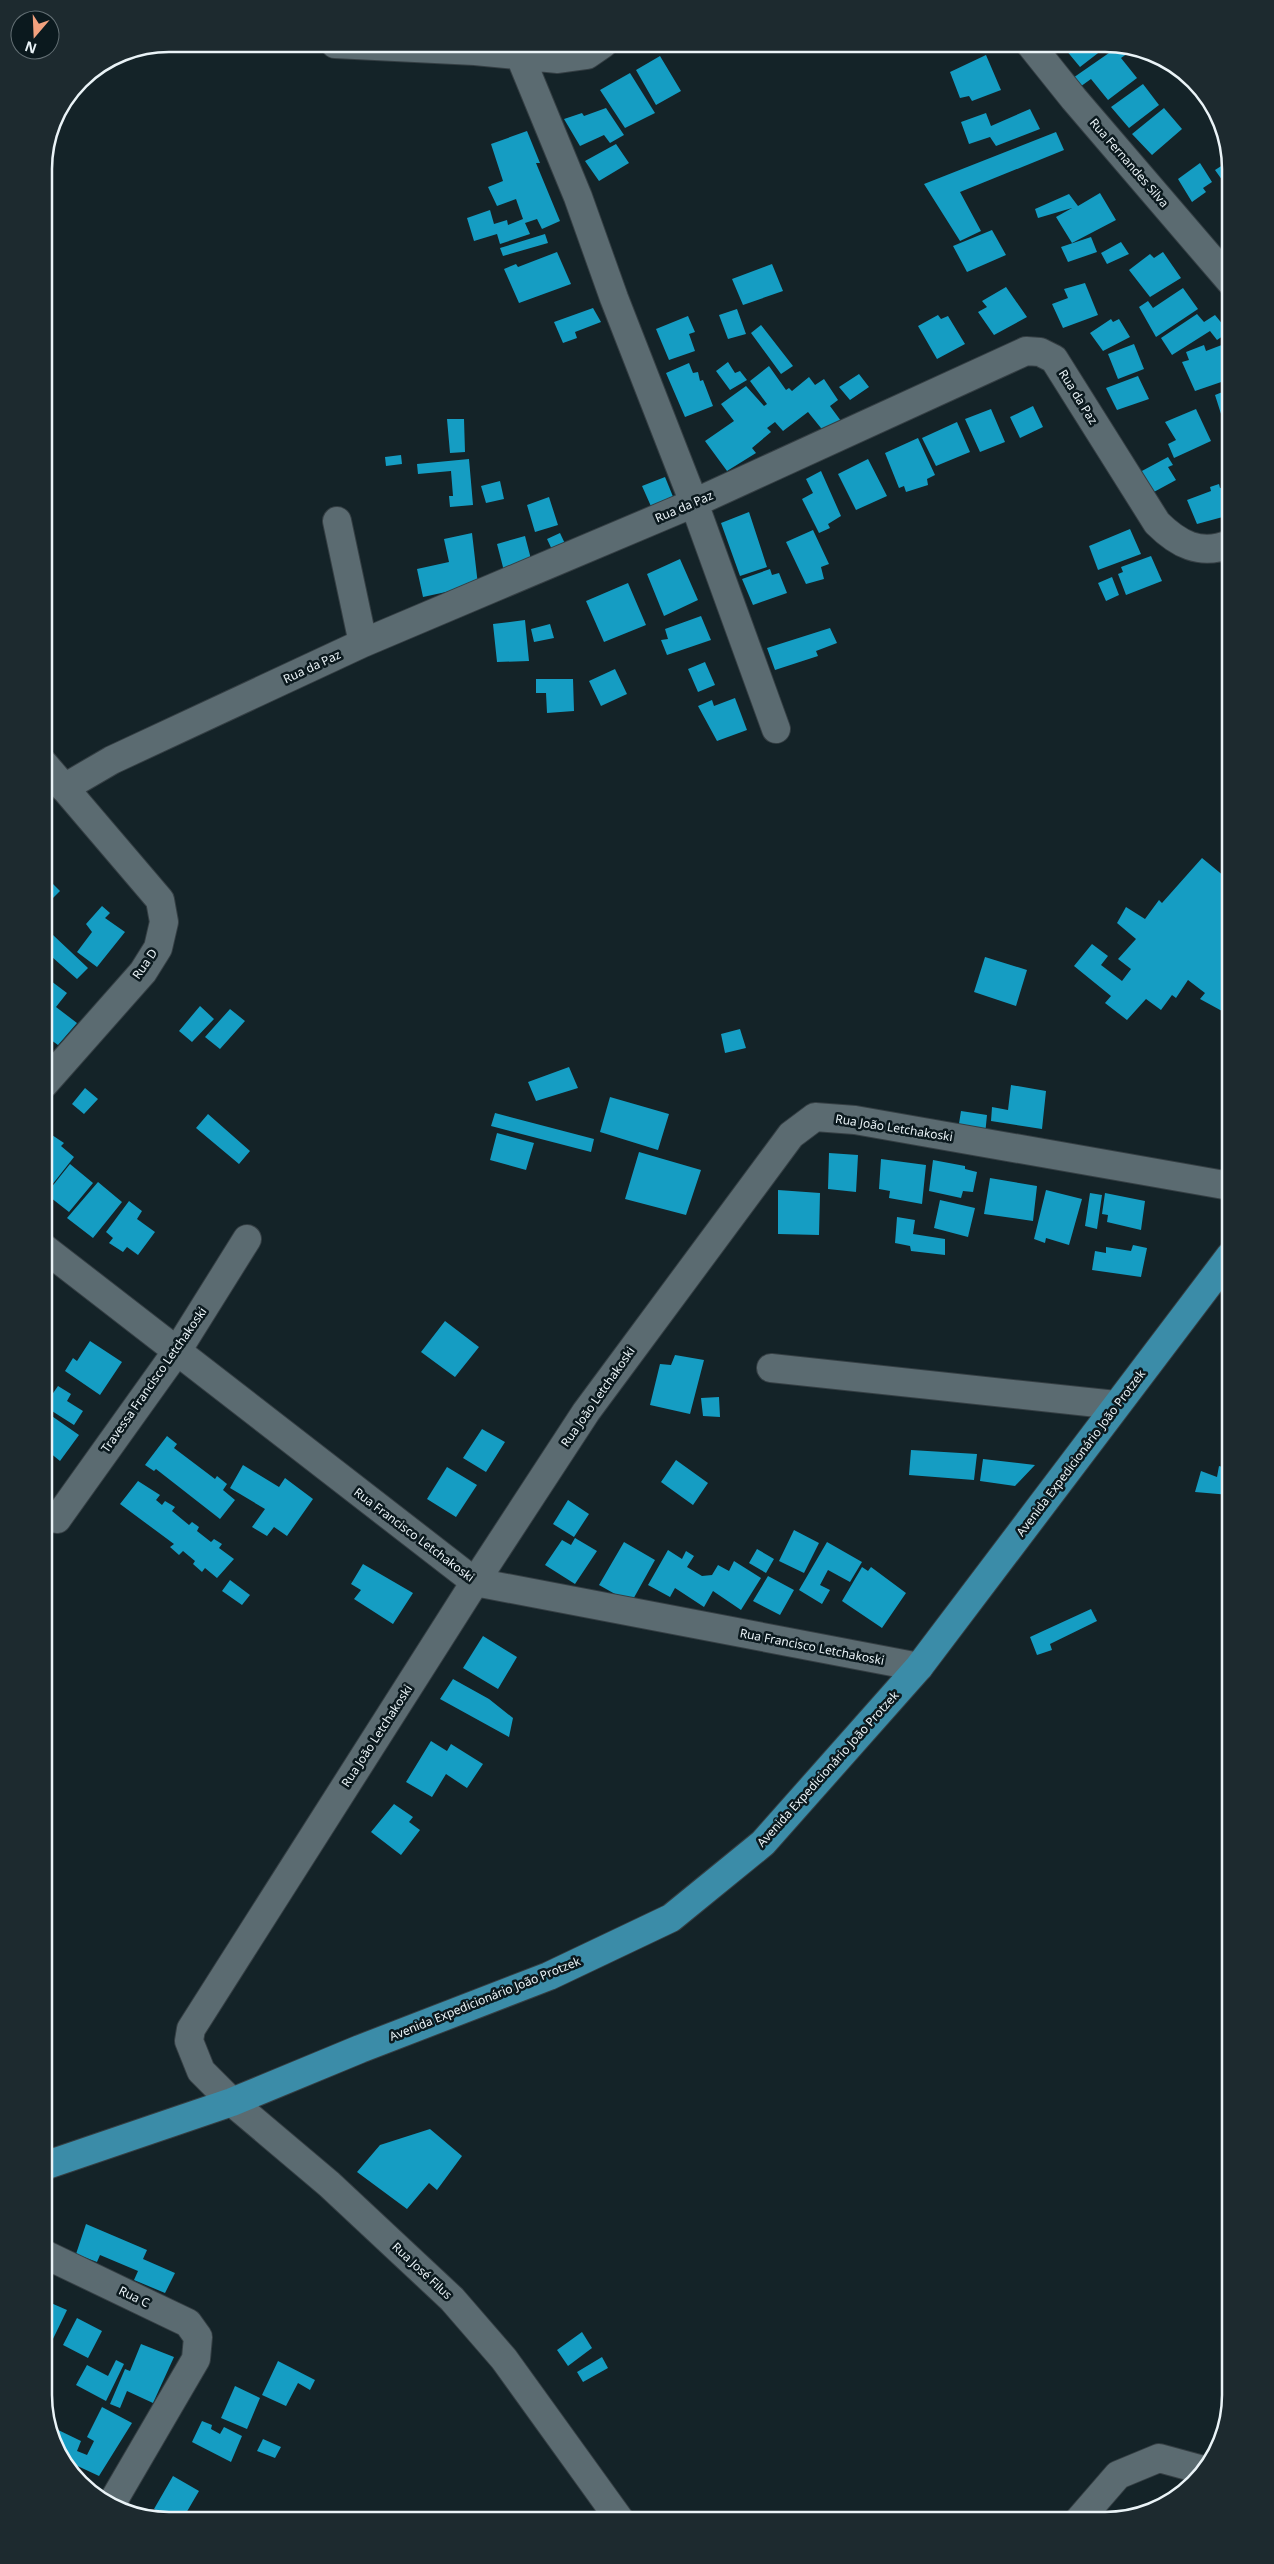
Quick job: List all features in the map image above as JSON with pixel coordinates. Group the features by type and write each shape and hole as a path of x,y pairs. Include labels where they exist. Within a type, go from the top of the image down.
{"highway":[{"name":"Avenida Expedicionário João Protzek","path":"52,2163 232,2102 360,2049 548,1976 671,1918 763,1843 919,1667 1222,1267"}],"street":[{"path":"519,53 578,197 614,298 694,503 776,729"},
{"path":"531,53 558,59 590,53"},
{"name":"Rua Fernandes Silva","path":"1037,53 1074,99 1222,272"},
{"name":"Rua da Paz","path":"64,788 112,760 363,643 694,503 1026,351 1040,352 1054,359 1157,523 1174,539 1197,548 1222,547"},
{"path":"337,521 363,643"},
{"name":"Rua D","path":"53,774 160,900 164,922 158,948 143,972 53,1072"},
{"name":"Rua João Letchakoski","path":"192,2053 189,2041 191,2029 474,1582 586,1412 790,1135 815,1117 855,1120 1222,1185"},
{"name":"Travessa Francisco Letchakoski","path":"57,1520 177,1351 248,1239"},
{"name":"Rua Francisco Letchakoski","path":"53,1255 474,1582 919,1667"},
{"path":"771,1368 1116,1406"},
{"name":"Rua José Filus","path":"192,2053 202,2071 232,2102 329,2184 452,2300 504,2359 614,2511"},
{"name":"Rua C","path":"52,2258 188,2323 198,2337 196,2359 115,2498"},
{"path":"1086,2512 1118,2475 1159,2458 1195,2468"}],"building":[{"path":"1068,53 1098,53 1080,67"},
{"path":"1109,53 1126,55 1121,58 1137,78 1108,100 1091,79 1077,89 1070,80"},
{"path":"986,55 1001,90 972,101 969,96 960,98 950,72"},
{"path":"660,56 681,91 656,105 636,70"},
{"path":"630,73 655,113 625,128 600,90"},
{"path":"1143,84 1159,105 1129,128 1111,107"},
{"path":"606,108 624,135 610,143 604,135 580,146 564,119 582,113 584,116"},
{"path":"1164,108 1182,129 1152,155 1132,134"},
{"path":"1030,109 1040,129 996,146 990,137 969,144 961,122 986,113 991,126"},
{"path":"527,131 540,163 536,163 560,221 542,229 537,219 525,223 530,234 500,244 497,234 474,241 467,218 490,210 494,224 507,220 508,225 523,219 516,199 497,206 488,187 503,181 491,144"},
{"path":"1056,132 1064,150 960,192 981,231 960,241 924,184"},
{"path":"616,144 629,163 599,181 585,161"},
{"path":"1200,163 1212,182 1203,188 1206,192 1192,202 1178,179"},
{"path":"1222,166 1222,180 1215,170"},
{"path":"1100,193 1116,220 1072,243 1056,217 1072,208 1038,218 1035,209 1069,194 1078,206"},
{"path":"992,230 1006,255 967,272 953,246"},
{"path":"545,234 548,243 503,256 500,248"},
{"path":"1091,237 1097,252 1068,262 1061,247"},
{"path":"1121,242 1129,254 1107,264 1101,253"},
{"path":"557,252 571,284 519,303 504,269 516,264 518,267"},
{"path":"1163,252 1181,278 1150,297 1129,270 1150,254 1154,258"},
{"path":"772,264 783,291 743,305 732,279"},
{"path":"1085,283 1098,315 1063,328 1052,304 1068,298 1064,289"},
{"path":"1006,287 1027,317 994,335 978,312 987,307 982,301"},
{"path":"1183,288 1198,309 1156,337 1139,307 1148,301 1153,308"},
{"path":"593,308 601,322 575,332 577,338 563,343 554,322"},
{"path":"737,309 746,334 728,339 719,315"},
{"path":"1197,314 1204,322 1215,315 1222,324 1222,337 1217,340 1210,331 1172,355 1161,338"},
{"path":"938,315 941,319 948,316 965,344 937,359 918,326"},
{"path":"688,316 695,332 689,334 695,351 669,360 656,329"},
{"path":"1111,319 1113,322 1119,319 1130,337 1103,351 1090,333"},
{"path":"761,325 793,366 781,374 751,333"},
{"path":"1134,344 1144,369 1118,379 1108,354"},
{"path":"1204,345 1206,351 1222,345 1222,382 1195,391 1182,362 1189,360 1186,352"},
{"path":"728,362 735,373 740,371 747,380 730,390 716,371"},
{"path":"689,363 693,373 698,372 700,381 703,380 713,406 685,417 666,373"},
{"path":"769,366 786,390 789,388 792,391 809,377 815,385 824,379 838,400 830,406 841,421 825,433 808,412 783,431 775,422 767,428 771,432 752,448 756,453 727,471 705,441 734,421 721,404 746,386 764,406 767,404 750,381"},
{"path":"859,374 869,387 850,400 839,387"},
{"path":"1138,376 1149,399 1117,410 1106,388"},
{"path":"1222,392 1222,417 1215,395"},
{"path":"1033,406 1043,427 1020,438 1010,417"},
{"path":"991,409 1005,442 980,452 965,419"},
{"path":"1196,409 1211,441 1174,458 1168,444 1176,440 1165,422"},
{"path":"447,419 464,419 465,452 450,453"},
{"path":"957,422 970,452 936,466 922,438"},
{"path":"918,438 935,475 927,479 928,485 906,492 904,486 899,488 885,453"},
{"path":"401,455 402,464 386,466 385,457"},
{"path":"1168,457 1173,465 1168,467 1176,480 1152,493 1140,472"},
{"path":"469,459 473,505 450,507 449,496 453,496 451,471 418,474 417,464"},
{"path":"868,459 887,496 856,510 838,474"},
{"path":"821,471 841,516 828,524 830,528 819,533 802,499 813,493 806,479"},
{"path":"665,477 676,504 654,513 642,486"},
{"path":"500,481 504,499 486,503 481,486"},
{"path":"1219,484 1220,488 1222,488 1222,517 1197,524 1187,500 1211,491 1210,487"},
{"path":"549,497 558,525 535,532 527,505"},
{"path":"749,512 767,567 740,576 721,523"},
{"path":"1130,529 1141,554 1098,570 1089,546"},
{"path":"813,530 829,564 821,567 824,579 806,584 786,542"},
{"path":"472,533 478,585 423,597 417,569 449,562 444,539"},
{"path":"560,533 568,550 555,556 547,539"},
{"path":"525,536 532,563 504,571 497,544"},
{"path":"1151,556 1162,581 1126,595 1118,574 1123,572 1121,567"},
{"path":"680,559 698,600 664,616 647,574"},
{"path":"770,569 772,575 779,573 787,593 753,605 742,579"},
{"path":"1112,577 1119,595 1106,601 1098,583"},
{"path":"628,583 646,625 604,642 586,601"},
{"path":"701,616 711,640 667,655 661,640 668,639 665,629"},
{"path":"525,620 529,661 497,662 493,624"},
{"path":"550,624 554,638 534,642 531,629"},
{"path":"830,628 837,643 816,651 818,656 775,670 767,648"},
{"path":"705,662 715,685 698,692 688,669"},
{"path":"615,669 627,694 601,706 589,681"},
{"path":"536,679 573,679 574,711 547,713 546,693 536,693"},
{"path":"735,698 747,730 717,741 698,706 712,700 714,706"},
{"path":"1202,858 1222,874 1222,1011 1200,999 1205,993 1188,980 1176,998 1172,995 1161,1010 1146,999 1127,1020 1105,1003 1111,996 1074,966 1092,944 1108,956 1101,965 1122,981 1131,969 1118,959 1136,939 1117,923 1126,907 1145,919 1159,900 1162,903"},
{"path":"53,884 60,891 53,898"},
{"path":"102,906 110,913 105,918 125,932 97,967 77,952 92,932 86,924"},
{"path":"53,935 88,968 77,979 53,958"},
{"path":"985,957 1027,970 1016,1006 974,992"},
{"path":"53,982 67,993 56,1007 77,1023 58,1045 53,1041"},
{"path":"200,1006 214,1019 192,1042 179,1031"},
{"path":"230,1009 245,1021 220,1049 205,1037"},
{"path":"740,1029 746,1048 725,1053 721,1034"},
{"path":"569,1067 578,1088 536,1101 528,1082"},
{"path":"1011,1085 1046,1091 1042,1129 991,1121 992,1107 1008,1110"},
{"path":"85,1088 98,1099 84,1114 72,1104"},
{"path":"610,1097 669,1114 658,1150 600,1132"},
{"path":"961,1111 987,1115 985,1135 958,1130"},
{"path":"495,1113 594,1139 591,1152 491,1126"},
{"path":"208,1114 250,1151 239,1164 196,1128"},
{"path":"497,1133 534,1143 526,1170 490,1160"},
{"path":"53,1135 64,1143 61,1146 74,1157 53,1184"},
{"path":"639,1152 701,1170 686,1215 625,1199"},
{"path":"829,1153 858,1155 856,1192 828,1189"},
{"path":"881,1159 926,1165 922,1204 889,1198 890,1191 879,1189"},
{"path":"933,1160 965,1166 965,1169 977,1172 973,1192 963,1191 961,1198 929,1191"},
{"path":"70,1164 93,1183 69,1212 53,1199 53,1186"},
{"path":"990,1178 1037,1186 1033,1221 984,1214"},
{"path":"98,1182 122,1202 93,1238 67,1218"},
{"path":"778,1190 820,1193 819,1235 778,1234"},
{"path":"1046,1190 1082,1199 1069,1245 1046,1238 1045,1243 1034,1239"},
{"path":"1090,1193 1102,1195 1097,1229 1085,1226"},
{"path":"1105,1193 1145,1201 1141,1230 1107,1222 1108,1215 1102,1214"},
{"path":"940,1200 975,1208 968,1237 934,1228"},
{"path":"129,1201 142,1211 137,1219 155,1232 138,1255 127,1247 123,1252 109,1243 113,1238 106,1232"},
{"path":"897,1217 915,1220 913,1234 945,1239 945,1255 911,1251 910,1246 895,1243"},
{"path":"1133,1245 1147,1248 1141,1277 1092,1270 1095,1251 1106,1253 1106,1247 1131,1251"},
{"path":"445,1321 479,1347 455,1377 421,1352"},
{"path":"90,1341 122,1362 100,1395 65,1371 73,1358 77,1361"},
{"path":"675,1355 704,1360 690,1414 650,1405 660,1364 671,1365"},
{"path":"58,1386 71,1394 67,1401 83,1411 74,1425 52,1411 52,1394"},
{"path":"719,1397 720,1417 703,1416 701,1398"},
{"path":"52,1416 79,1435 60,1461 52,1455"},
{"path":"482,1429 505,1442 486,1472 463,1458"},
{"path":"167,1436 177,1444 174,1448 215,1479 217,1476 227,1484 223,1490 235,1500 220,1519 156,1469 154,1471 145,1465"},
{"path":"911,1450 977,1454 974,1480 909,1475"},
{"path":"983,1459 1035,1465 1015,1486 980,1481"},
{"path":"676,1460 708,1483 693,1505 661,1482"},
{"path":"243,1465 279,1487 285,1478 313,1499 287,1536 274,1527 267,1536 252,1527 265,1509 230,1488"},
{"path":"1219,1466 1222,1467 1222,1494 1195,1492 1201,1471 1217,1477"},
{"path":"447,1467 477,1485 456,1517 427,1499"},
{"path":"138,1481 160,1495 156,1500 162,1505 165,1501 175,1507 172,1511 189,1525 192,1522 199,1527 197,1531 211,1542 214,1539 222,1544 219,1548 234,1559 217,1578 205,1568 202,1572 193,1564 195,1561 183,1551 179,1555 170,1547 174,1544 120,1504"},
{"path":"568,1500 589,1514 574,1537 553,1524"},
{"path":"794,1530 819,1543 804,1573 779,1561"},
{"path":"575,1538 597,1551 575,1584 545,1565 562,1540 571,1545"},
{"path":"624,1542 655,1560 631,1603 599,1585"},
{"path":"827,1542 862,1562 850,1582 828,1570 820,1585 830,1590 822,1604 799,1590"},
{"path":"757,1549 774,1559 766,1573 749,1563"},
{"path":"668,1550 682,1559 686,1551 694,1556 687,1567 702,1576 712,1575 718,1565 729,1571 734,1561 761,1578 741,1610 713,1591 704,1607 675,1588 670,1597 648,1585"},
{"path":"363,1564 413,1593 393,1624 354,1599 361,1590 351,1584"},
{"path":"862,1567 868,1571 871,1567 906,1593 882,1628 842,1601"},
{"path":"768,1576 794,1590 780,1615 753,1601"},
{"path":"230,1580 250,1595 242,1605 222,1591"},
{"path":"1091,1609 1097,1621 1050,1644 1052,1650 1037,1655 1030,1637"},
{"path":"483,1636 517,1657 498,1689 463,1668"},
{"path":"453,1679 489,1699 513,1718 509,1737 440,1699"},
{"path":"431,1741 447,1751 451,1744 483,1764 467,1788 446,1774 432,1797 406,1782"},
{"path":"394,1804 413,1817 409,1822 420,1830 401,1855 371,1832"},
{"path":"430,2129 462,2156 437,2190 429,2183 407,2209 357,2172 380,2145"},
{"path":"86,2224 147,2250 143,2259 175,2273 165,2293 134,2280 138,2271 100,2255 97,2262 76,2254"},
{"path":"52,2303 67,2310 52,2341"},
{"path":"77,2318 102,2331 88,2358 63,2345"},
{"path":"582,2332 592,2348 568,2366 557,2350"},
{"path":"141,2344 174,2357 153,2403 127,2391 120,2408 110,2404 125,2369 130,2371"},
{"path":"602,2357 608,2368 583,2382 577,2372"},
{"path":"116,2360 124,2364 106,2401 76,2385 87,2365 108,2376"},
{"path":"278,2361 315,2380 310,2390 298,2383 286,2406 262,2395"},
{"path":"235,2386 260,2398 247,2429 221,2418"},
{"path":"102,2407 132,2423 99,2476 77,2466 68,2453 59,2430 81,2441 77,2451 87,2455 94,2441 87,2437"},
{"path":"202,2421 212,2425 211,2429 220,2434 224,2427 242,2436 231,2462 192,2442"},
{"path":"263,2439 281,2447 275,2458 257,2451"},
{"path":"173,2476 199,2491 187,2511 162,2511 154,2509"}]}
